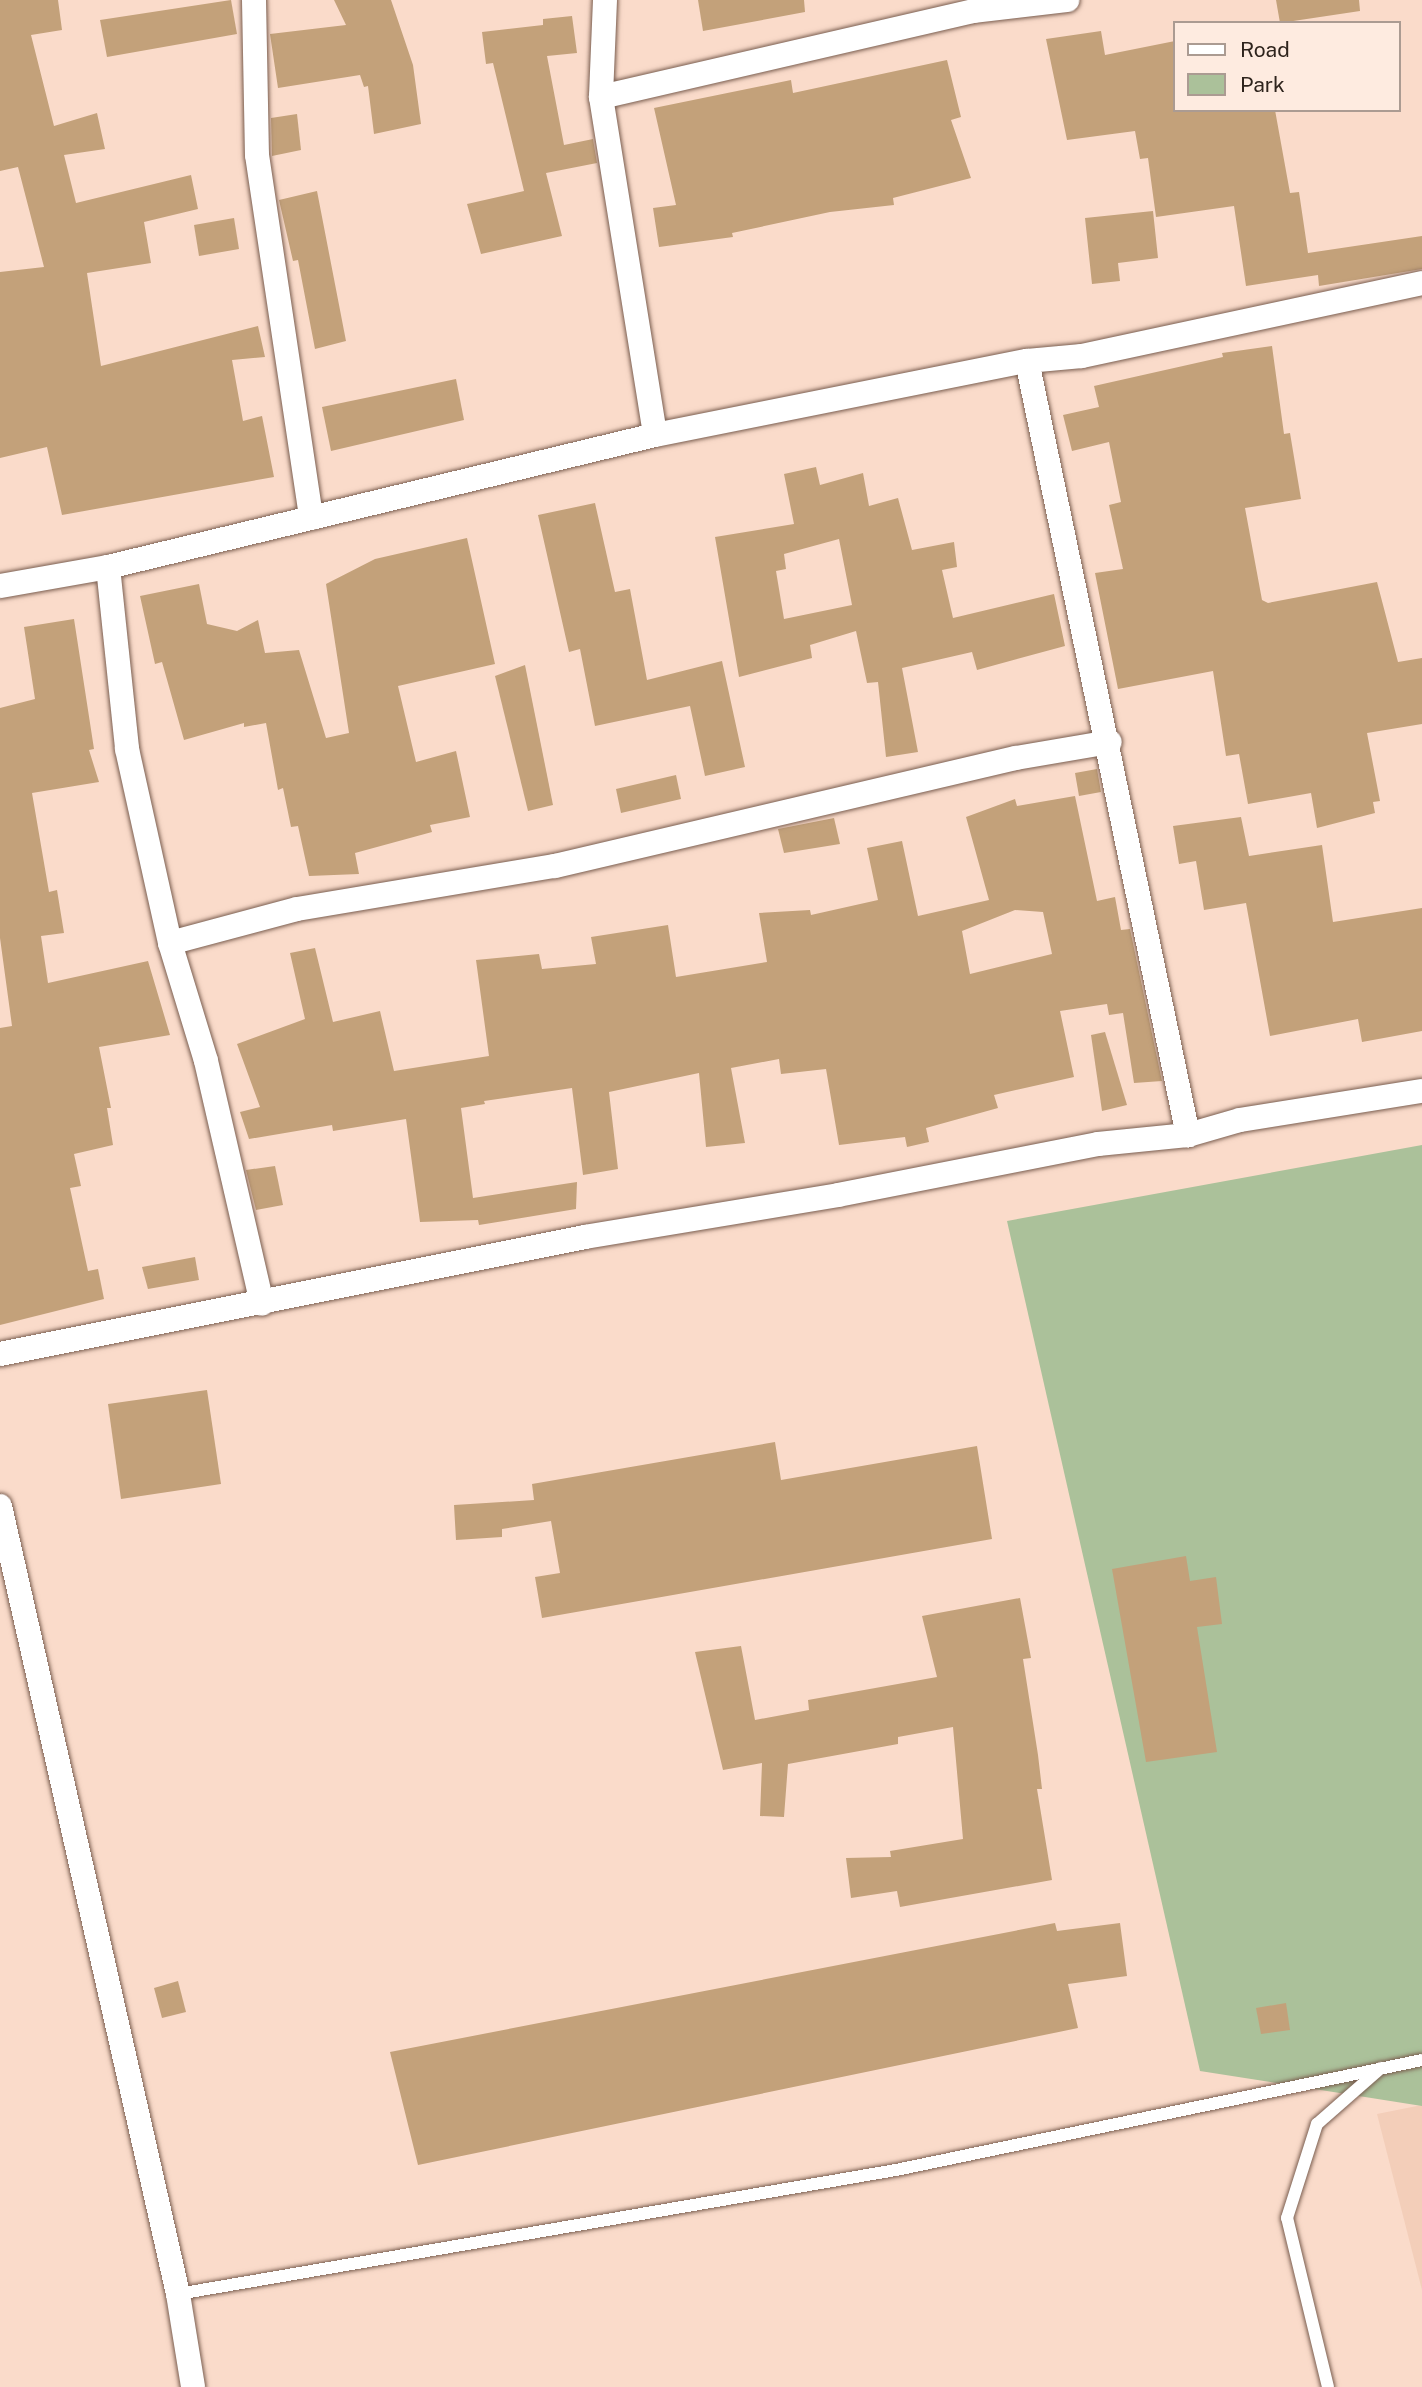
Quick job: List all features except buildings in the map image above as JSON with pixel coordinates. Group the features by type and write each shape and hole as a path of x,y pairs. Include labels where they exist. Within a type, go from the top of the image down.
{"street":[{"path":"254,0 257,155 311,518"},
{"path":"605,0 601,97 655,435"},
{"path":"601,97 974,11 1067,0"},
{"path":"0,586 108,567 655,435 1027,361 1082,356 1422,283"},
{"path":"1027,361 1053,497 1110,742 1188,1135"},
{"path":"108,567 127,749 170,943 206,1061 262,1304"},
{"path":"170,943 298,909 555,866 1016,758 1110,742"},
{"path":"0,1354 262,1304 585,1237 838,1195 1098,1144 1188,1135 1240,1121 1422,1091"},
{"path":"0,1506 178,2294 193,2387"}],"lane":[{"path":"178,2294 897,2170 1422,2060"},
{"path":"1328,2387 1287,2218 1317,2123 1384,2066"}],"shaded area":[{"path":"1422,2105 1422,2290 1377,2114"}],"green space":[{"path":"1422,1145 1422,2106 1200,2071 1007,1221"}]}
